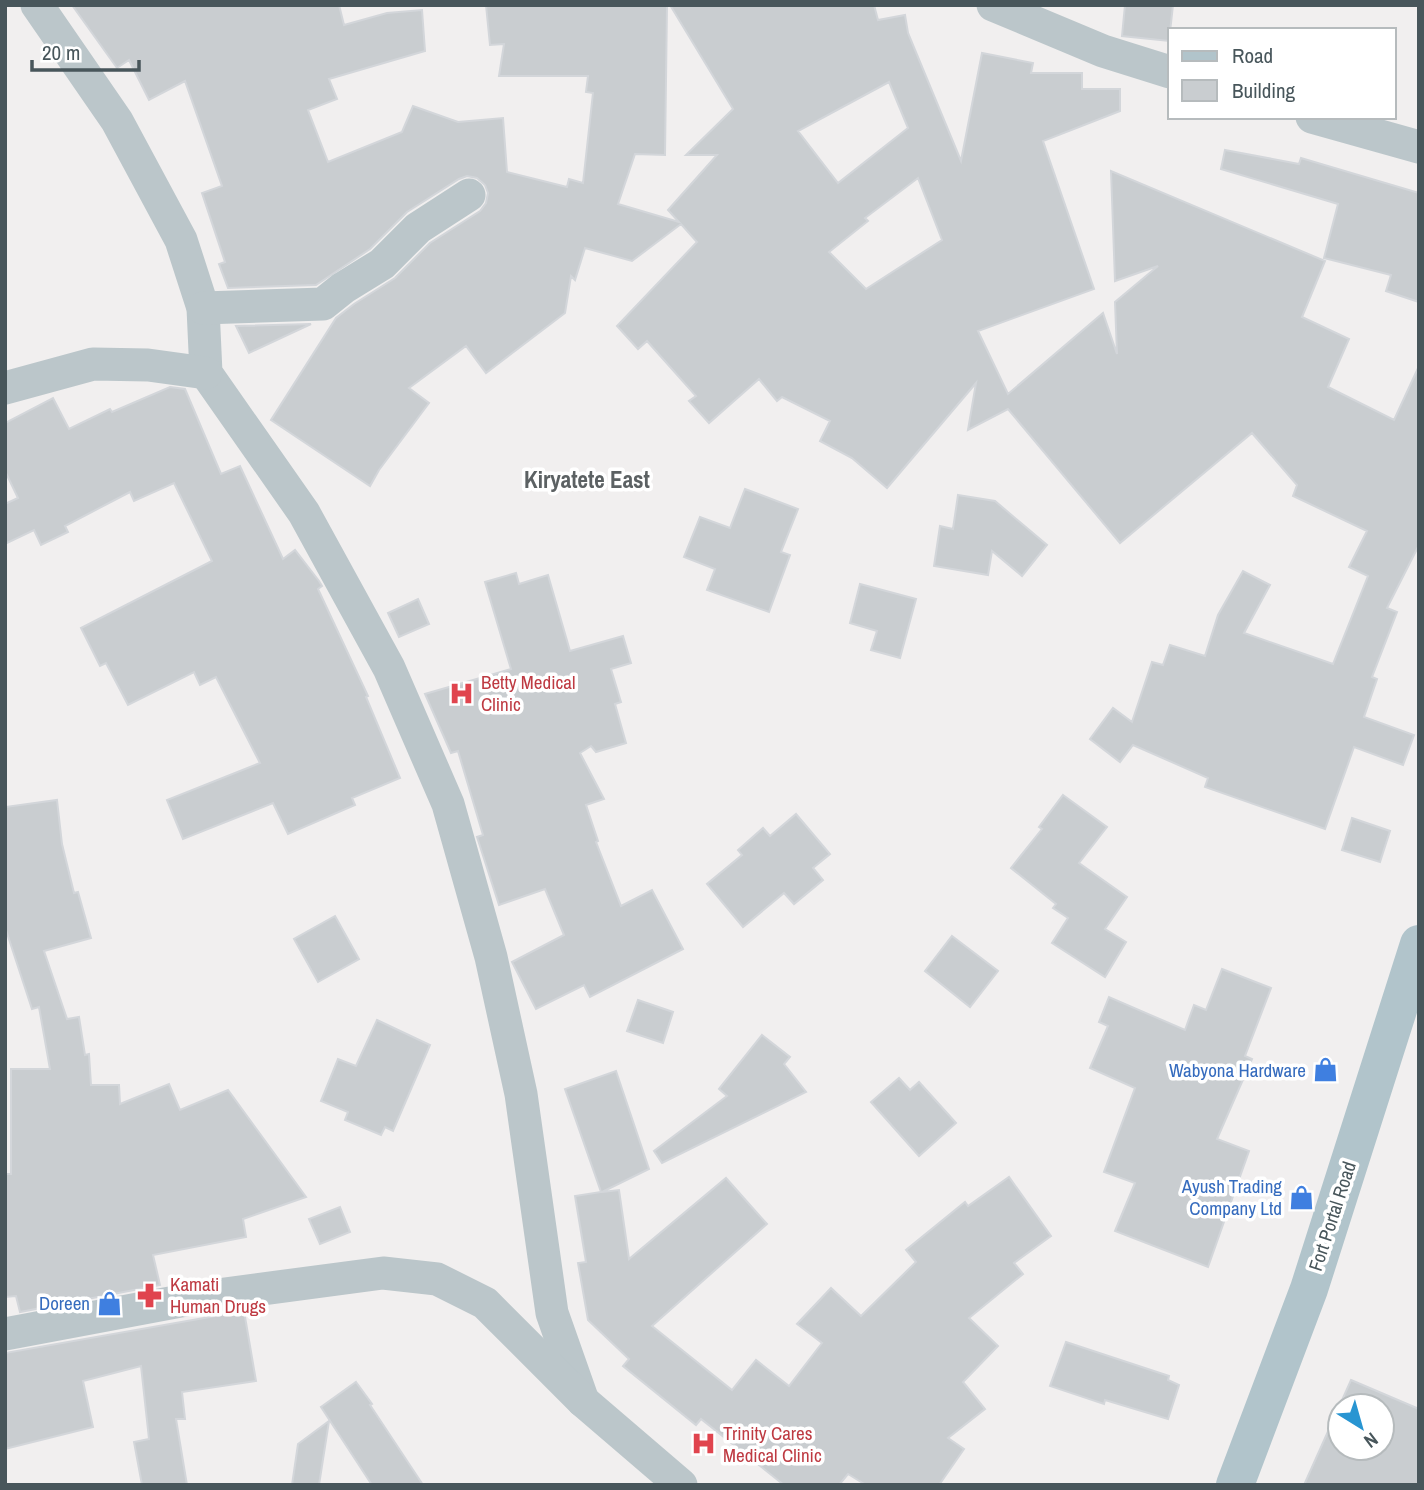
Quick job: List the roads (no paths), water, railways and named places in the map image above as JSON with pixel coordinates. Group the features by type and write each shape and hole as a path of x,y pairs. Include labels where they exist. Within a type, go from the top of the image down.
{"main road":[{"name":"Fort Portal Road","path":"1235,1485 1309,1289 1419,944"}],"street":[{"path":"37,5 117,121 181,240 203,308 206,373 304,513 389,668 448,804 491,957 521,1094 552,1312 583,1401"},
{"path":"993,5 1104,51 1168,71"},
{"path":"1319,119 1419,147"},
{"path":"203,308 323,304 343,288 383,264 418,228 469,195"},
{"path":"5,388 93,364 148,365 206,373"},
{"path":"5,1334 202,1297 383,1273 437,1279 485,1303 583,1401 681,1485"}],"place":[{"name":"Betty Medical Clinic","path":"461,693"},
{"name":"Wabyona Hardware","path":"1326,1070"},
{"name":"Ayush Trading Company Ltd","path":"1302,1197"},
{"name":"Kamati Human Drugs","path":"150,1295"},
{"name":"Doreen","path":"110,1303"},
{"name":"Trinity Cares Medical Clinic","path":"703,1444"}],"district":[{"name":"Kiryatete East","path":"587,480"}]}
